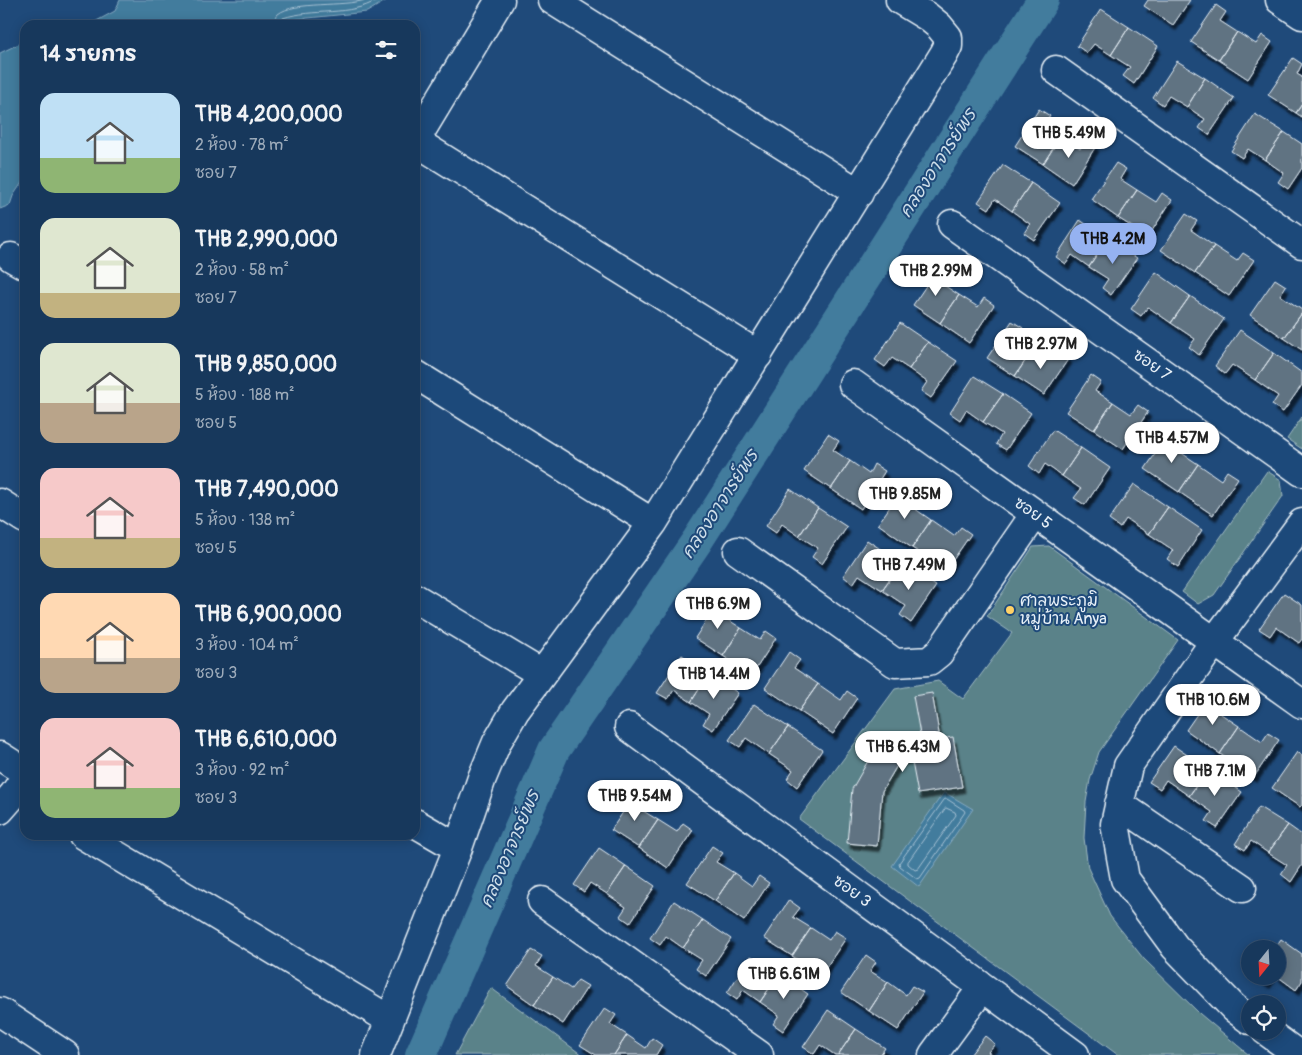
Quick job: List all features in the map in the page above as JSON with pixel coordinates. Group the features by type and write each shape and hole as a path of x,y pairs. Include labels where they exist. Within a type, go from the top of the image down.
{"street":[{"path":"420,133 500,0"},
{"path":"552,0 859,193"},
{"path":"376,1055 458,848 482,778 497,742 515,711 652,523 758,356 948,46 948,37 940,26 900,0"},
{"path":"1280,0 1302,15"},
{"path":"1056,70 1302,244"},
{"path":"420,144 758,356"},
{"name":"ซอย 7","path":"952,224 1302,472"},
{"path":"420,377 652,523"},
{"name":"ซอย 5","path":"853,384 1302,704"},
{"path":"0,503 20,516"},
{"path":"738,551 896,663 929,661 939,653 1035,514"},
{"path":"1241,1013 1175,948 1125,879 1115,824 1128,766 1214,642 1302,524"},
{"path":"420,601 542,674"},
{"name":"ซอย 3","path":"629,727 1075,1055"},
{"path":"0,756 18,791"},
{"path":"1119,804 1242,888"},
{"path":"420,825 458,848"},
{"path":"91,840 390,1020"},
{"path":"542,900 758,1055"},
{"path":"933,1055 982,988"},
{"path":"0,1012 65,1055"},
{"path":"1278,1040 1298,1055"}],"green space":[{"path":"1302,417 1302,449 1287,439"},
{"path":"1267,471 1281,480 1283,496 1214,595 1198,604 1182,592"},
{"path":"1049,546 1178,640 1099,752 1090,780 1086,802 1084,838 1088,868 1110,916 1143,958 1200,1014 1249,1055 1118,1055 799,819 895,689 938,681 963,699 1012,633 987,616 1033,547"},
{"path":"491,988 582,1055 455,1055"}],"water":[{"path":"120,0 387,0 367,12 295,20 98,20 115,11"},
{"path":"20,43 20,186 10,205 0,209 0,53"},
{"path":"944,792 973,809 919,887 892,866"}],"building":[{"path":"1148,0 1190,0 1173,25 1144,6"},
{"path":"1216,5 1226,12 1220,21 1237,32 1219,60 1191,42"},
{"path":"1101,9 1129,27 1111,55 1094,44 1087,53 1077,46"},
{"path":"1129,27 1158,46 1134,84 1123,76 1130,67 1111,55"},
{"path":"1237,32 1256,44 1262,35 1272,42 1248,79 1219,60"},
{"path":"1293,58 1302,64 1297,74 1302,77 1302,104 1296,113 1268,95"},
{"path":"1177,61 1205,78 1187,107 1169,96 1163,105 1153,98"},
{"path":"1205,78 1234,98 1209,135 1199,128 1205,119 1187,107"},
{"path":"1302,104 1302,117 1296,113"},
{"path":"1039,109 1050,116 1044,125 1061,136 1043,164 1015,146"},
{"path":"1255,114 1284,132 1265,160 1248,149 1242,158 1231,151"},
{"path":"1284,132 1302,144 1302,168 1288,189 1278,182 1284,173 1265,160"},
{"path":"1061,136 1080,149 1086,139 1096,146 1072,184 1043,164"},
{"path":"1116,163 1126,169 1120,179 1137,190 1118,218 1091,199"},
{"path":"1003,165 1031,183 1012,211 995,199 989,209 978,202"},
{"path":"1031,183 1060,203 1034,240 1024,233 1030,224 1012,211"},
{"path":"1137,190 1156,202 1162,193 1172,200 1148,237 1118,218"},
{"path":"1186,214 1197,221 1191,230 1214,246 1195,273 1161,250"},
{"path":"1080,220 1108,239 1089,267 1072,255 1066,264 1056,257"},
{"path":"1108,239 1137,258 1111,295 1102,288 1108,279 1089,267"},
{"path":"1214,246 1237,261 1243,253 1254,260 1229,296 1195,273"},
{"path":"938,268 948,275 942,284 959,295 940,323 913,305"},
{"path":"1156,272 1190,296 1171,323 1148,307 1141,316 1131,309"},
{"path":"1275,279 1286,286 1280,295 1302,310 1302,313 1284,338 1250,315"},
{"path":"959,295 978,307 984,298 994,305 969,343 940,323"},
{"path":"1190,296 1224,319 1199,355 1189,347 1195,339 1171,323"},
{"path":"1302,313 1302,350 1284,338"},
{"path":"1012,321 1023,328 1016,337 1034,348 1015,376 987,358"},
{"path":"900,323 928,342 909,369 892,358 885,367 875,360"},
{"path":"1240,330 1274,353 1255,380 1232,365 1225,374 1215,366"},
{"path":"928,342 957,361 931,398 921,391 927,382 909,369"},
{"path":"1034,348 1052,360 1059,351 1069,358 1044,395 1015,376"},
{"path":"1274,353 1302,373 1302,385 1283,412 1272,405 1278,396 1255,380"},
{"path":"1091,375 1101,382 1095,391 1113,402 1094,430 1066,412"},
{"path":"974,376 1003,394 983,422 966,410 960,420 950,413"},
{"path":"1003,394 1031,413 1006,450 996,444 1002,434 983,422"},
{"path":"1113,402 1131,414 1138,405 1148,412 1123,449 1094,430"},
{"path":"1053,430 1081,448 1062,476 1045,464 1039,474 1029,466"},
{"path":"1170,432 1180,439 1174,448 1198,464 1179,492 1145,469"},
{"path":"828,434 839,441 833,450 850,461 831,489 804,471"},
{"path":"1081,448 1110,468 1085,505 1074,498 1081,489 1062,476"},
{"path":"850,461 869,474 874,464 885,471 861,509 831,489"},
{"path":"1198,464 1221,480 1227,471 1238,478 1213,515 1179,492"},
{"path":"1134,484 1168,507 1149,534 1126,519 1120,528 1109,520"},
{"path":"903,488 914,496 908,504 931,520 912,548 878,524"},
{"path":"790,489 818,508 799,536 782,524 776,533 766,526"},
{"path":"1168,507 1202,530 1178,567 1167,559 1173,550 1149,534"},
{"path":"818,508 847,527 822,564 812,557 818,548 799,536"},
{"path":"931,520 954,536 961,527 971,534 946,570 912,548"},
{"path":"867,540 901,563 882,590 859,575 853,584 843,576"},
{"path":"901,563 936,586 911,623 900,615 906,606 882,590"},
{"path":"1284,593 1302,605 1302,639 1299,643 1276,627 1270,636 1259,629"},
{"path":"719,601 730,608 724,617 741,628 723,656 695,638"},
{"path":"741,628 760,640 766,631 776,638 752,675 723,656"},
{"path":"789,652 800,660 794,668 818,684 799,711 765,688"},
{"path":"682,655 709,674 691,702 674,690 668,699 657,693"},
{"path":"709,674 738,693 713,730 703,724 709,714 691,702"},
{"path":"818,684 841,700 847,691 857,698 833,734 799,711"},
{"path":"932,693 940,739 953,737 962,787 918,794 911,757 901,759 882,791 877,846 847,843 852,789 881,738 900,749 922,745 913,696"},
{"path":"1211,694 1221,701 1215,710 1239,726 1220,754 1186,730"},
{"path":"754,704 788,727 769,754 746,738 740,747 729,740"},
{"path":"1239,726 1262,742 1268,733 1279,740 1254,777 1220,754"},
{"path":"788,727 822,750 797,787 787,779 793,770 769,754"},
{"path":"1174,746 1208,769 1189,796 1166,780 1160,789 1149,782"},
{"path":"1297,752 1302,755 1302,805 1300,807 1272,788"},
{"path":"1208,769 1242,792 1217,828 1206,821 1212,812 1189,796"},
{"path":"636,793 647,800 640,809 658,820 639,848 611,830"},
{"path":"1259,807 1288,825 1268,853 1251,841 1245,850 1235,844"},
{"path":"658,820 677,832 683,823 693,830 668,868 639,848"},
{"path":"1288,825 1302,835 1302,865 1291,882 1281,874 1287,865 1268,853"},
{"path":"712,846 723,853 716,862 734,873 715,901 687,883"},
{"path":"599,848 626,866 607,894 590,883 584,892 574,885"},
{"path":"626,866 655,886 630,923 620,916 626,907 607,894"},
{"path":"734,873 752,886 759,876 769,883 744,921 715,901"},
{"path":"789,900 800,908 793,917 811,928 792,956 764,938"},
{"path":"674,901 703,920 683,948 666,936 660,945 650,938"},
{"path":"703,920 731,939 706,976 696,969 702,960 683,948"},
{"path":"811,928 829,940 835,931 846,938 821,975 792,956"},
{"path":"1286,943 1302,954 1302,981 1296,990 1286,983"},
{"path":"531,950 542,956 536,966 553,977 534,1005 507,986"},
{"path":"866,955 876,962 870,971 888,982 869,1011 841,992"},
{"path":"751,956 779,974 760,1002 743,990 737,1000 727,993"},
{"path":"779,974 808,994 783,1031 773,1024 779,1015 760,1002"},
{"path":"553,977 571,989 578,980 588,986 563,1024 534,1005"},
{"path":"888,982 906,995 912,986 923,992 898,1030 869,1011"},
{"path":"605,1008 616,1015 610,1024 627,1035 614,1055 596,1055 580,1045"},
{"path":"828,1010 856,1029 838,1055 820,1045 814,1054 803,1047"},
{"path":"856,1029 885,1048 880,1055 838,1055"},
{"path":"627,1035 646,1048 652,1038 662,1045 656,1055 614,1055"},
{"path":"985,1036 995,1044 988,1052 992,1055 970,1055"}],"waterway":[{"name":"คลองอาจารย์พร","path":"421,1055 554,750 697,541 1043,0"}],"place":[{"name":"ศาลพระภูมิ หมู่บ้าน Anya","path":"1010,610"}]}
